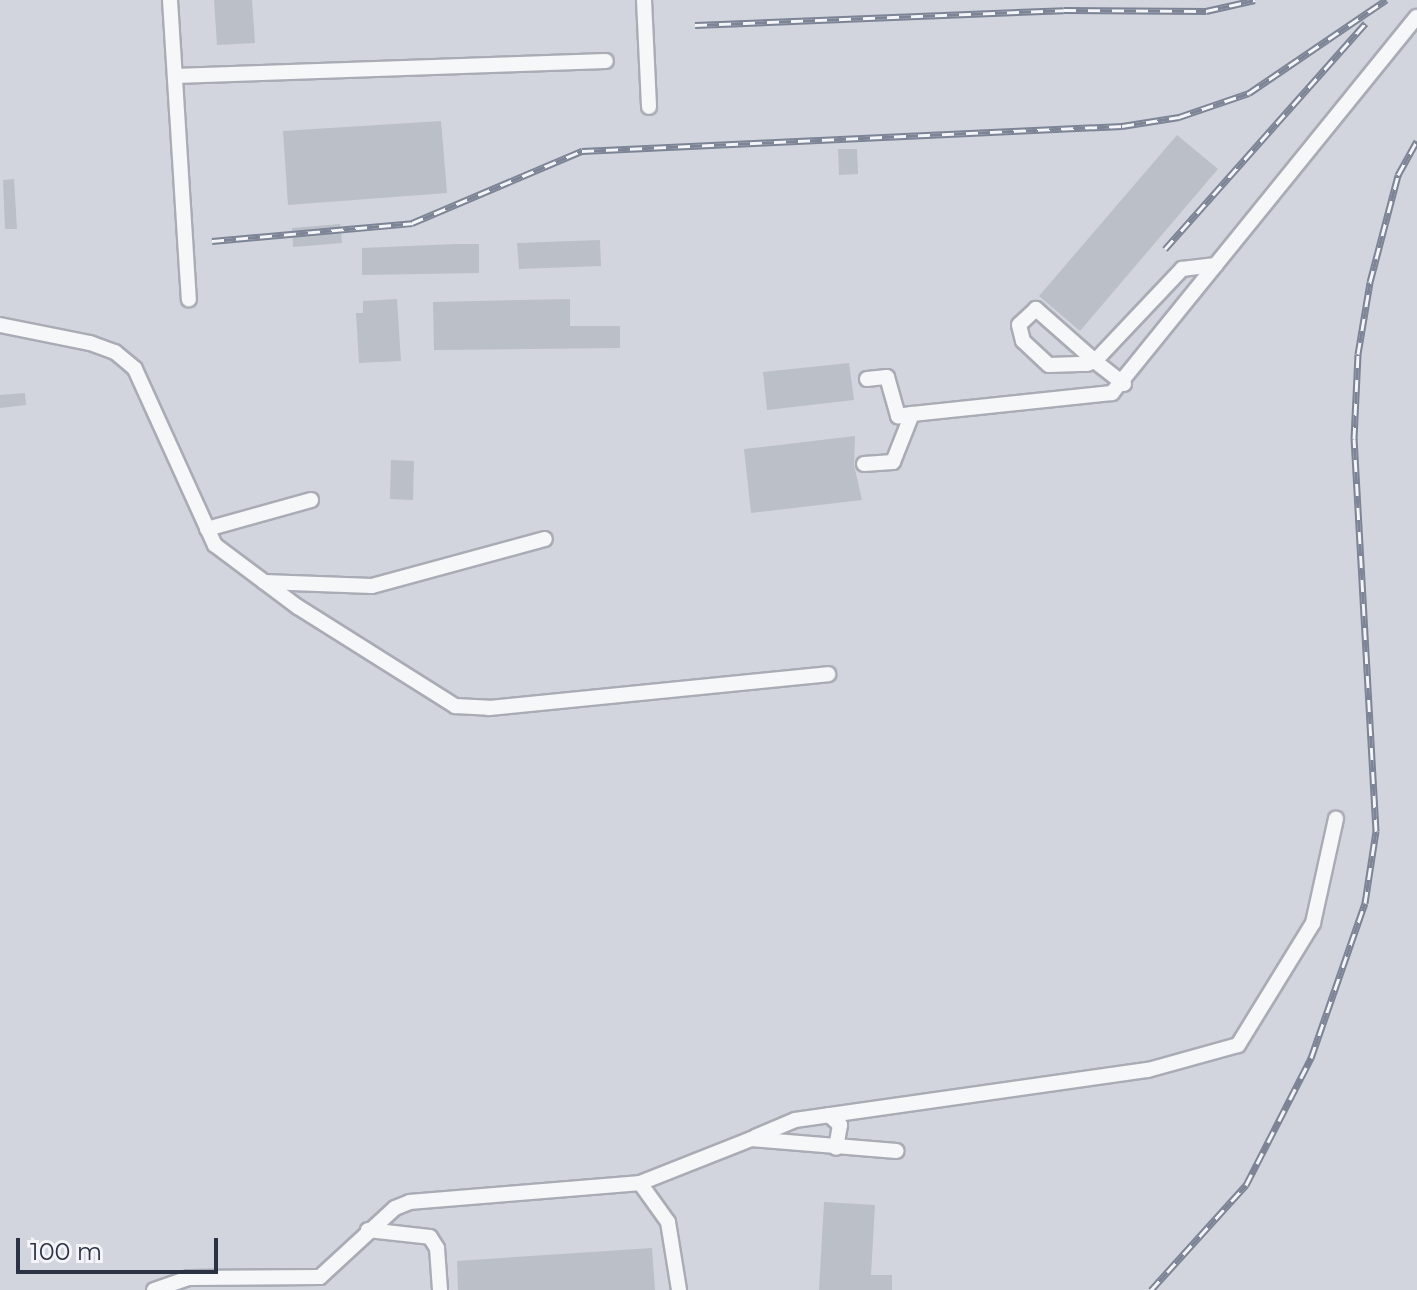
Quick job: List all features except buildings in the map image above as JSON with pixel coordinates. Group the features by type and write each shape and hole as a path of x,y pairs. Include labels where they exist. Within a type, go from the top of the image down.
{"lane":[{"path":"170,0 189,299"},
{"path":"644,0 649,107"},
{"path":"867,379 887,377 898,416 1112,393 1124,384 1417,17"},
{"path":"175,76 606,61"},
{"path":"1124,384 1095,361 1036,309 1019,325 1023,341 1049,365 1095,361 1182,269 1216,265"},
{"path":"0,325 90,343 115,352 135,369 215,545 264,582 455,706 489,708 828,674"},
{"path":"864,464 893,462 912,414"},
{"path":"207,529 311,500"},
{"path":"264,582 372,586 545,539"},
{"path":"154,1290 189,1278 320,1277 368,1230 410,1202 640,1183 795,1120 1148,1070 1238,1045 1313,923 1336,818"},
{"path":"829,1115 840,1125 836,1148"},
{"path":"751,1139 897,1151"},
{"path":"640,1183 668,1222 679,1290"},
{"path":"368,1230 430,1237 437,1248 440,1290"}],"shaded area":[{"path":"0,0 1417,0 1417,1290 0,1290"}],"railway":[{"path":"695,25 1064,10 1206,11 1255,0"},
{"path":"212,241 412,223 582,151 1122,126 1179,117 1249,93 1386,0"},
{"path":"1165,249 1366,23"},
{"path":"1151,1290 1246,1185 1311,1058 1365,903 1376,831 1354,439 1358,354 1370,282 1398,175 1417,141"}]}
